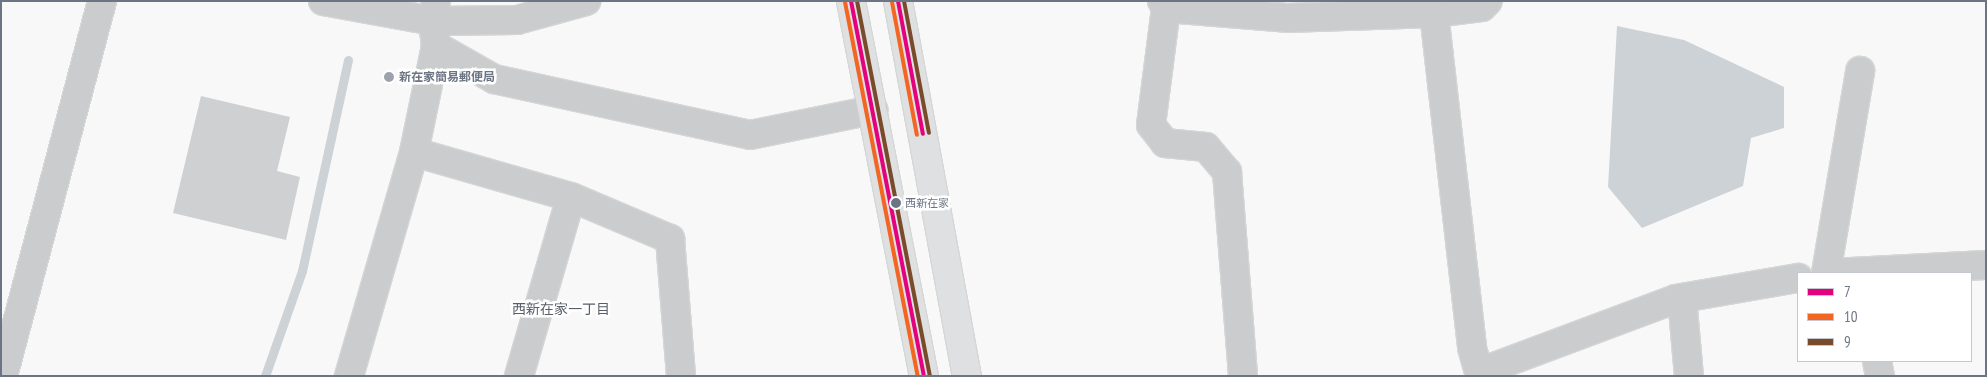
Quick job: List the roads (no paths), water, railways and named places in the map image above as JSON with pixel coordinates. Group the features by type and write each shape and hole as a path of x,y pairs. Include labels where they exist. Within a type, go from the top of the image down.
{"street":[{"path":"2,376 102,1"},
{"path":"340,3 435,23 517,20 586,1"},
{"path":"851,1 924,376"},
{"path":"898,1 967,376"},
{"path":"1243,376 1227,172 1206,148 1165,143 1151,125 1163,13 1435,23 1482,7 1488,1"},
{"path":"435,23 494,79 750,135 873,110"},
{"path":"349,376 414,152 435,23"},
{"path":"1435,23 1478,366 1491,368 1682,298 1797,278"},
{"path":"1826,272 1860,71"},
{"path":"414,152 571,197 670,238 680,376"},
{"path":"519,376 571,197"},
{"path":"1865,272 1986,265"},
{"path":"1682,298 1690,376"},
{"path":"1877,362 1880,376"}],"waterway":[{"path":"265,376 302,271 348,60"}],"place":[{"name":"新在家簡易郵便局","path":"389,77"},
{"name":"西新在家","path":"896,203"}],"district":[{"name":"西新在家一丁目","path":"561,309"}]}
